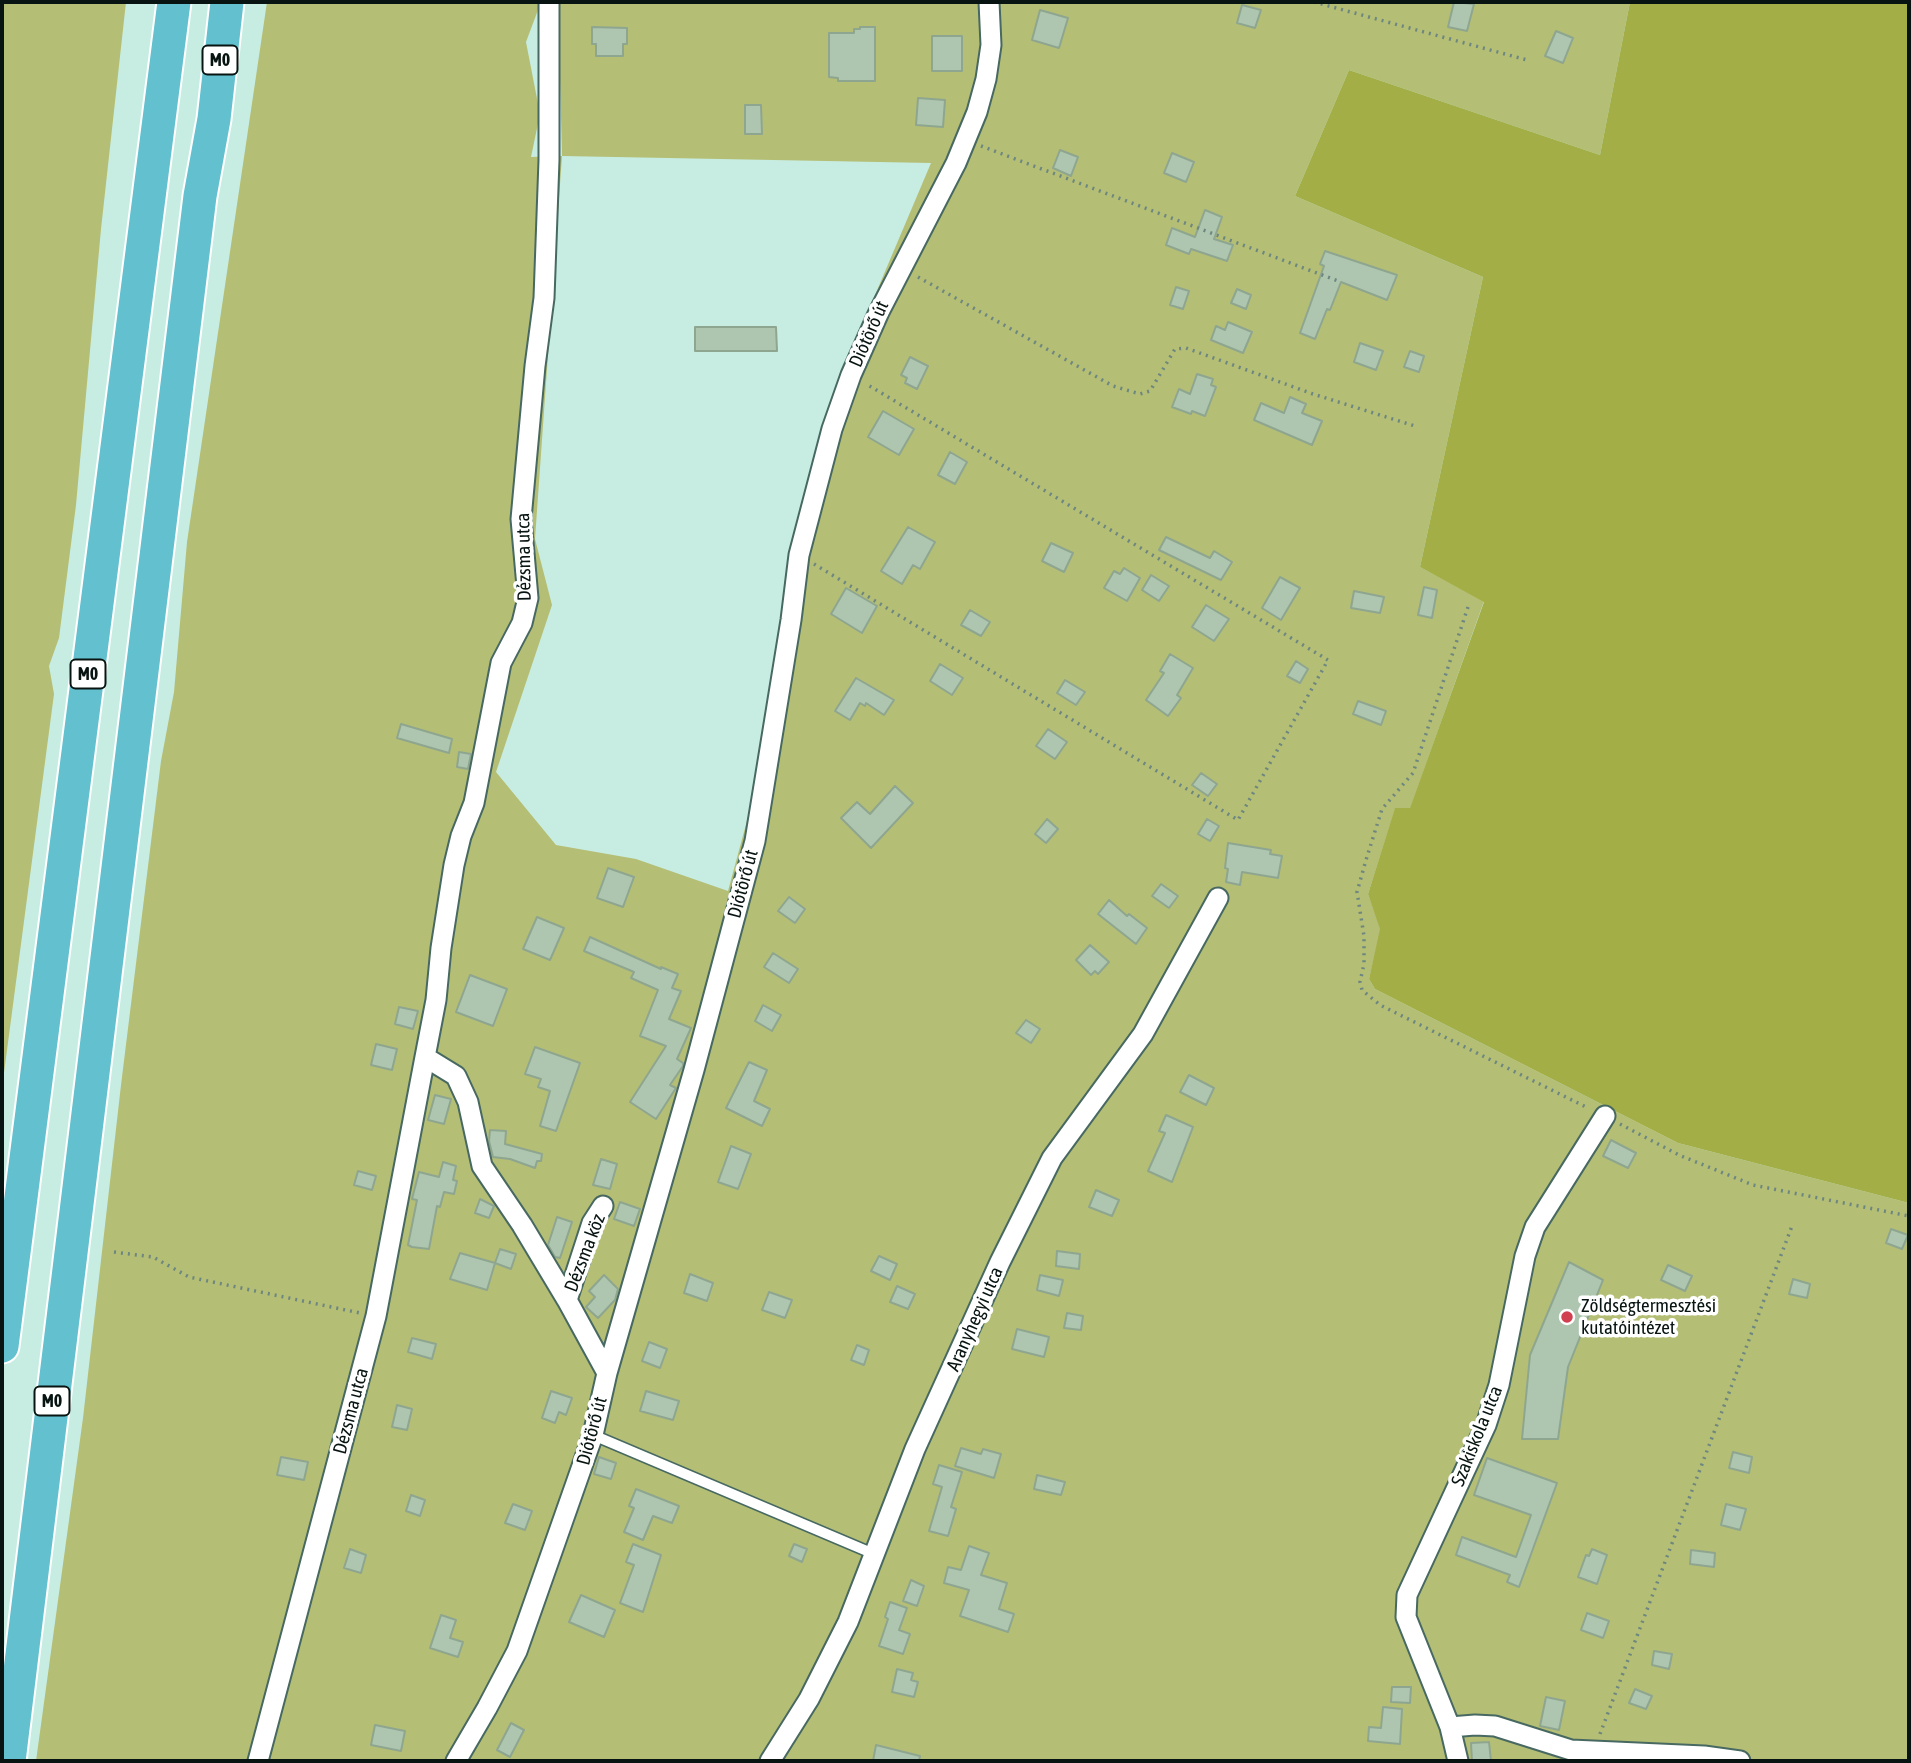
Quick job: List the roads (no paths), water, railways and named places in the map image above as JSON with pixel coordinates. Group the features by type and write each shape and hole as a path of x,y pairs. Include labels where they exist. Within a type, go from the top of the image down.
{"highway":[{"name":"M0","path":"2,1346 174,2"},
{"name":"M0","path":"9,1761 200,196 214,119 227,2"},
{"path":"214,119 251,2"}],"street":[{"name":"Dézsma utca","path":"258,1761 376,1317 436,1000 454,865 461,836 474,803 501,663 522,622 528,598 521,520 544,299 549,160 549,2"},
{"name":"Diótörő út","path":"456,1761 488,1709 517,1651 593,1435 607,1373 694,1070 755,841 799,555 832,429 851,375 977,112 991,45 989,2"},
{"name":"Aranyhegyi utca","path":"770,1761 809,1699 848,1622 915,1449 1000,1262 1052,1158 1143,1034 1218,898"},
{"path":"425,1057 456,1076 468,1102 482,1166 567,1300 607,1373"},
{"name":"Szakiskola utca","path":"1458,1761 1450,1727 1406,1617 1407,1595 1486,1425 1499,1385 1524,1256 1535,1227 1605,1116"},
{"name":"Dézsma köz","path":"567,1300 592,1223 603,1206"},
{"path":"1450,1727 1495,1726 1556,1747 1593,1752 1704,1756 1740,1761"}],"lane":[{"path":"593,1435 874,1554"}],"place":[{"name":"Zöldségtermesztési kutatóintézet","path":"1567,1317"}]}
